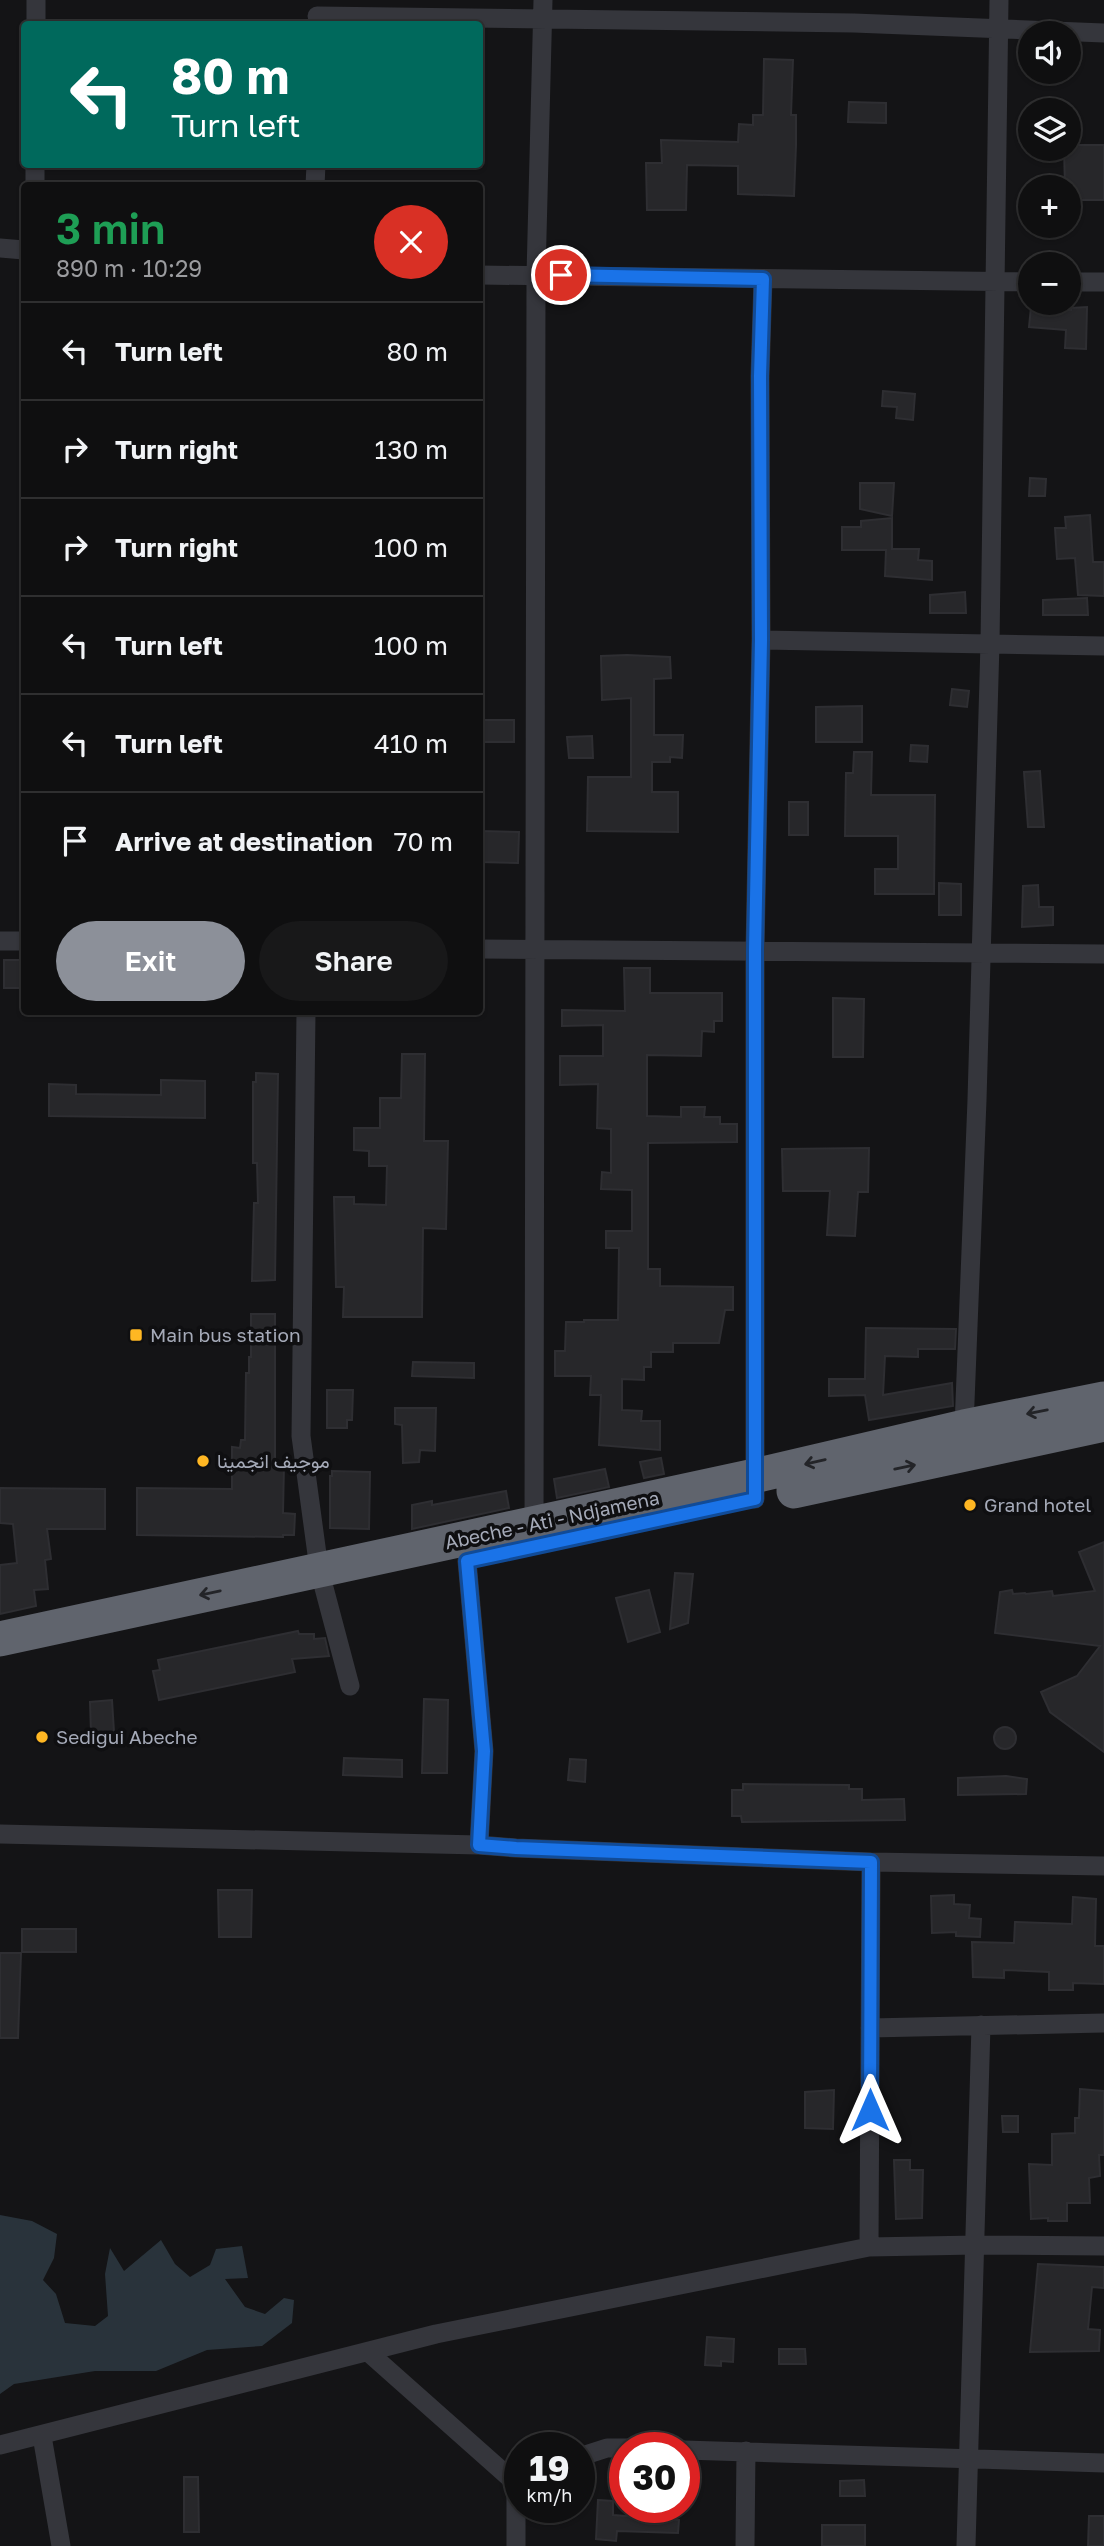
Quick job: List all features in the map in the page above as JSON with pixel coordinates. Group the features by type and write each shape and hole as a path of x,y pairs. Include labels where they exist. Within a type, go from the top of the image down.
{"highway":[{"name":"Abeche - Ati - Ndjamena","path":"322,1580 467,1561 755,1487 964,1427 1104,1399"},
{"name":"Abeche - Ati - Ndjamena","path":"0,1661 107,1627 322,1580 534,1524 1104,1424"},
{"name":"Abeche - Ati - Ndjamena","path":"0,1639 107,1627"}],"street":[{"path":"36,0 36,21"},
{"path":"964,1427 990,643 999,0"},
{"path":"534,1524 536,275 542,9"},
{"path":"317,13 542,9 1104,33"},
{"path":"0,248 21,250"},
{"path":"483,275 1018,282"},
{"path":"755,1487 755,951 761,640 760,376 763,279"},
{"path":"1081,282 1104,282"},
{"path":"761,640 1104,646"},
{"path":"0,940 21,941"},
{"path":"483,949 1104,954"},
{"path":"306,1015 301,1436 322,1580 350,1686"},
{"path":"467,1561 484,1751 479,1845"},
{"path":"0,1834 479,1845 871,1862 1104,1866"},
{"path":"869,2247 871,1862"},
{"path":"870,2028 1104,2023"},
{"path":"966,2546 981,2025"},
{"path":"0,2445 436,2334 869,2247 1104,2246"},
{"path":"368,2352 504,2469"},
{"path":"42,2436 61,2546"},
{"path":"700,2450 1104,2463"},
{"path":"745,2546 746,2451"},
{"path":"516,2523 516,2546"}],"shaded area":[{"path":"0,2215 32,2221 57,2234 54,2258 43,2280 56,2294 65,2323 95,2326 108,2316 105,2274 110,2248 124,2271 161,2240 175,2264 190,2277 210,2265 216,2249 242,2246 248,2278 225,2279 245,2307 265,2314 284,2298 294,2300 292,2323 262,2346 207,2350 156,2371 95,2371 14,2384 0,2394"}],"building":[{"path":"764,59 793,60 791,115 796,115 794,196 738,194 738,166 687,165 686,210 647,210 646,163 662,163 661,140 738,142 739,124 753,125 753,115 763,115"},
{"path":"849,102 886,103 886,123 848,122"},
{"path":"1081,145 1104,145 1104,200 1081,200 1081,175 1065,175 1064,161 1081,161"},
{"path":"1081,307 1087,307 1086,349 1065,348 1066,330 1029,327 1030,315 1081,315"},
{"path":"883,391 915,394 913,420 896,418 897,407 882,406"},
{"path":"1030,478 1046,479 1045,496 1029,496"},
{"path":"860,483 894,483 892,516 860,509"},
{"path":"1090,515 1093,562 1104,562 1104,596 1078,595 1075,558 1057,559 1055,528 1066,528 1065,517"},
{"path":"892,518 892,549 919,549 918,560 932,561 932,580 885,576 886,550 842,550 842,527 861,527 861,521"},
{"path":"965,592 966,613 930,613 930,595"},
{"path":"1087,598 1088,615 1043,615 1043,600"},
{"path":"601,656 670,657 671,678 654,679 654,735 683,735 682,758 670,757 670,762 652,762 652,792 678,792 678,832 587,831 588,777 631,777 631,698 602,700"},
{"path":"952,689 969,691 967,707 950,705"},
{"path":"862,706 862,742 816,742 816,707"},
{"path":"483,720 514,720 514,742 483,742"},
{"path":"592,736 593,758 569,758 567,737"},
{"path":"911,745 928,746 927,762 910,761"},
{"path":"854,752 872,752 871,795 935,795 934,894 875,894 875,869 898,869 898,836 845,836 846,773 853,773"},
{"path":"1040,771 1044,827 1028,827 1024,772"},
{"path":"789,802 808,802 808,835 789,835"},
{"path":"483,831 519,832 518,863 483,862"},
{"path":"939,883 961,884 961,915 939,915"},
{"path":"1038,885 1039,907 1053,907 1053,925 1022,927 1023,886"},
{"path":"4,960 21,960 21,988 4,988"},
{"path":"624,968 650,968 650,993 722,993 722,1021 714,1021 714,1032 702,1031 701,1056 647,1055 647,1116 681,1117 681,1107 705,1107 704,1117 720,1117 720,1124 737,1124 737,1142 648,1143 648,1269 660,1269 660,1286 733,1287 733,1310 725,1310 719,1343 673,1343 673,1352 651,1352 651,1367 644,1367 644,1380 622,1379 622,1410 642,1411 641,1421 660,1421 660,1450 599,1445 601,1395 590,1395 591,1376 555,1376 555,1351 565,1351 566,1322 618,1320 619,1248 606,1248 606,1231 632,1231 632,1190 601,1189 602,1172 611,1173 611,1129 597,1128 598,1084 560,1085 560,1056 603,1056 603,1025 562,1026 562,1010 625,1011"},
{"path":"833,998 864,999 863,1057 833,1057"},
{"path":"402,1054 425,1054 424,1141 448,1141 446,1229 423,1228 422,1317 343,1317 344,1287 336,1287 334,1197 354,1197 354,1204 386,1205 387,1166 369,1166 369,1151 354,1150 354,1128 380,1128 380,1098 401,1098"},
{"path":"256,1073 278,1074 275,1280 252,1281 254,1203 258,1203 257,1163 253,1163 253,1082 256,1082"},
{"path":"161,1080 205,1081 205,1118 49,1116 49,1084 76,1085 76,1094 161,1095"},
{"path":"869,1148 868,1192 858,1192 855,1236 827,1235 830,1191 783,1191 782,1149"},
{"path":"251,1314 275,1314 275,1464 284,1464 283,1513 295,1514 294,1535 137,1535 137,1488 232,1489 232,1447 240,1448 241,1440 245,1440 246,1373 249,1373 251,1357"},
{"path":"866,1328 956,1329 955,1349 918,1349 918,1357 885,1356 883,1395 952,1383 953,1406 869,1420 865,1395 829,1396 829,1379 865,1379"},
{"path":"413,1362 474,1363 474,1378 412,1376"},
{"path":"327,1390 353,1390 352,1420 347,1420 347,1428 327,1428"},
{"path":"395,1408 436,1408 435,1451 420,1450 419,1462 403,1463 402,1425 395,1424"},
{"path":"661,1458 664,1474 644,1478 640,1462"},
{"path":"605,1469 609,1487 557,1498 554,1479"},
{"path":"332,1471 370,1472 369,1529 330,1528"},
{"path":"0,1488 105,1489 105,1529 47,1529 51,1559 45,1560 48,1589 34,1590 36,1606 0,1614 0,1565 17,1563 13,1524 0,1523"},
{"path":"506,1491 509,1508 412,1529 412,1505 432,1501 432,1505"},
{"path":"1104,1542 1104,1752 1050,1712 1041,1692 1077,1676 1100,1646 995,1633 1000,1592 1012,1590 1013,1594 1026,1594 1052,1591 1053,1596 1095,1591 1079,1552"},
{"path":"675,1573 693,1574 688,1623 670,1629"},
{"path":"649,1590 660,1632 628,1642 616,1598"},
{"path":"298,1631 299,1634 314,1634 314,1639 325,1638 329,1656 292,1659 295,1672 159,1700 153,1671 160,1670 158,1660"},
{"path":"424,1699 448,1700 447,1773 422,1773"},
{"path":"112,1700 114,1732 91,1733 90,1702"},
{"path":"1001,1727 1009,1727 1016,1734 1016,1742 1009,1749 1001,1749 994,1742 994,1734"},
{"path":"344,1758 402,1760 402,1777 343,1775"},
{"path":"570,1759 586,1760 585,1782 568,1780"},
{"path":"1006,1776 1027,1779 1026,1794 958,1795 958,1778"},
{"path":"743,1784 849,1785 849,1789 862,1789 862,1800 904,1799 905,1820 742,1822 741,1816 732,1816 732,1790 743,1790"},
{"path":"218,1890 252,1890 251,1937 219,1937"},
{"path":"954,1895 954,1904 970,1905 969,1918 981,1919 980,1937 956,1936 956,1932 932,1933 931,1896"},
{"path":"1073,1897 1096,1899 1095,1946 1104,1946 1104,1984 1073,1983 1073,1990 1049,1990 1049,1972 1004,1970 1004,1978 973,1977 972,1942 1014,1943 1015,1922 1072,1924"},
{"path":"22,1929 76,1929 76,1952 22,1952"},
{"path":"0,1953 21,1953 18,2038 0,2038"},
{"path":"1080,2089 1104,2091 1104,2155 1099,2155 1100,2176 1089,2178 1090,2203 1067,2203 1067,2221 1031,2219 1029,2164 1052,2165 1052,2134 1075,2133 1075,2118 1079,2118"},
{"path":"834,2090 833,2129 805,2128 805,2092"},
{"path":"1002,2116 1018,2116 1018,2132 1003,2132"},
{"path":"894,2160 910,2160 910,2170 923,2170 922,2218 896,2219"},
{"path":"1038,2264 1104,2267 1104,2288 1092,2287 1088,2329 1100,2330 1099,2351 1030,2352"},
{"path":"707,2337 734,2339 733,2362 721,2361 721,2366 705,2365"},
{"path":"779,2349 805,2349 806,2364 779,2364"},
{"path":"184,2477 198,2477 199,2532 184,2532"},
{"path":"864,2480 865,2496 840,2496 840,2481"},
{"path":"598,2500 609,2501 609,2523 679,2523 678,2533 617,2531 616,2541 596,2539"},
{"path":"1089,2516 1104,2516 1104,2546 1088,2546"},
{"path":"822,2525 865,2525 865,2546 822,2546"}],"place":[{"name":"Main bus station","path":"136,1335"},
{"name":"موجيف انجمينا","path":"203,1461"},
{"name":"Grand hotel","path":"970,1505"},
{"name":"Sedigui Abeche","path":"42,1737"}],"route":[{"path":"561,275 763,279 760,376 761,640 755,951 755,1499 467,1561 484,1751 479,1845 871,1862 870,2110"}]}
